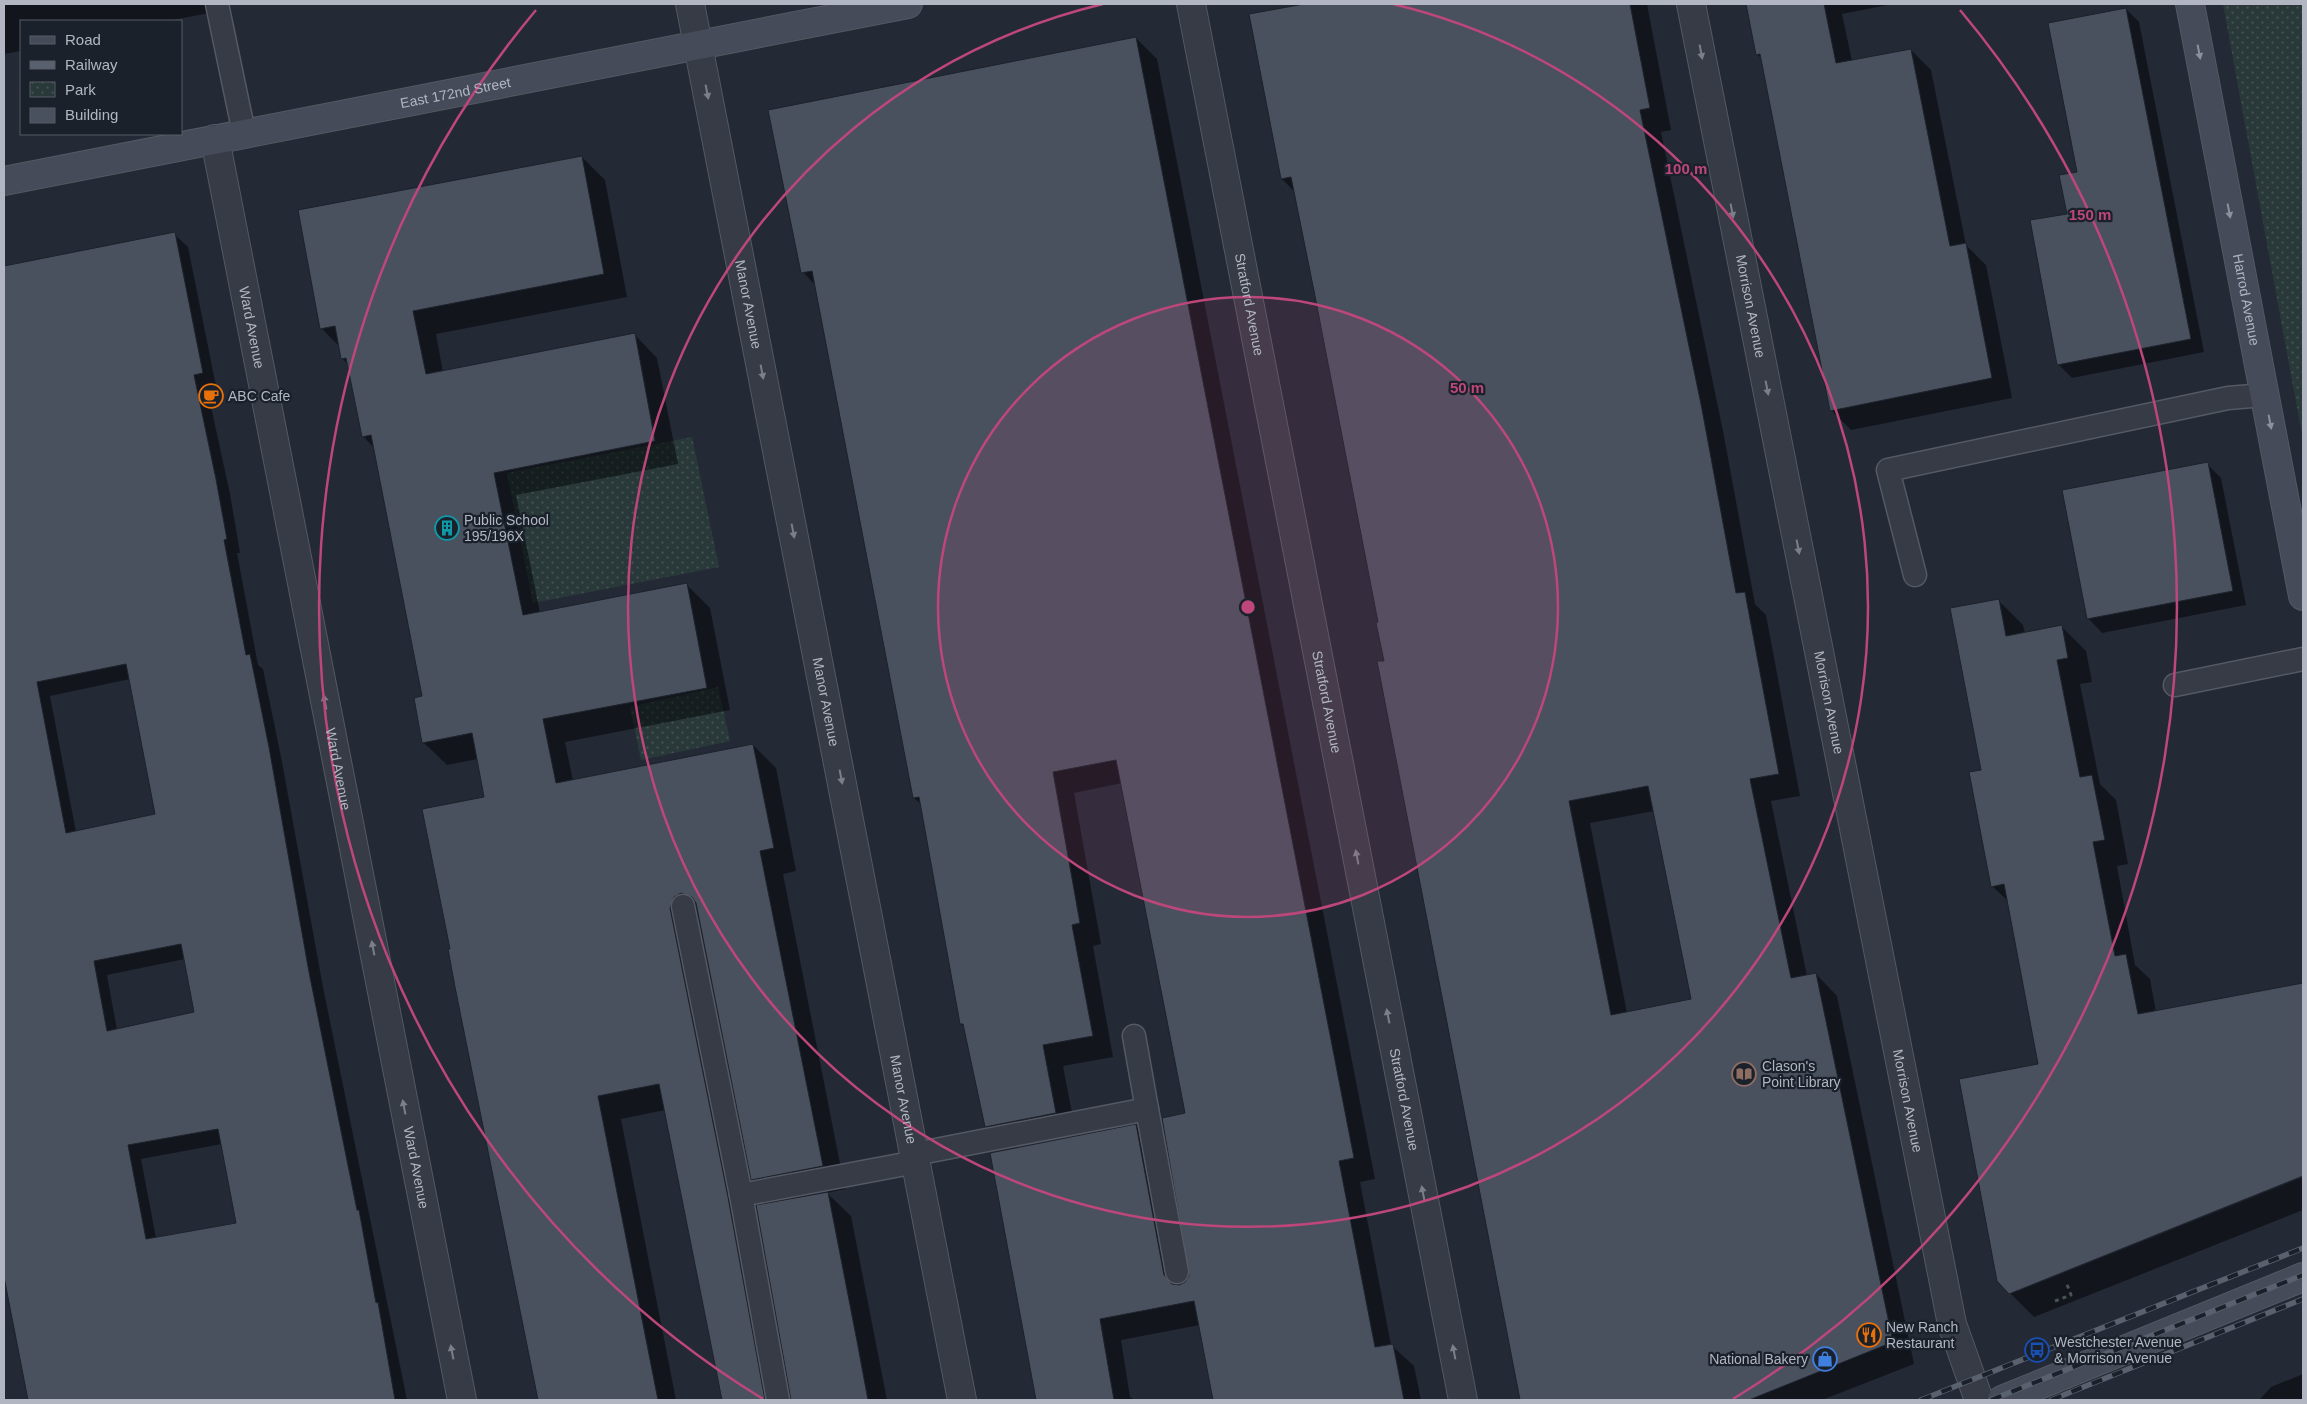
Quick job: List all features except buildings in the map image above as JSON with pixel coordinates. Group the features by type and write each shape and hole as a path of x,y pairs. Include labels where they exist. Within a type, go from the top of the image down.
{"street":[{"name":"Manor Avenue","path":"690,4 962,1400"},
{"name":"East 172nd Street","path":"4,181 908,4"},
{"name":"Stratford Avenue","path":"1191,4 1463,1400"},
{"name":"Morrison Avenue","path":"1691,4 1952,1324 1979,1400"},
{"name":"Harrod Avenue","path":"2190,4 2303,596"},
{"name":"Ward Avenue","path":"215,139 462,1400"},
{"path":"2002,1400 2303,1277"}],"lane":[{"path":"217,4 244,133"},
{"path":"1915,575 1888,470 2228,398 2264,395"},
{"path":"2175,685 2303,659"},
{"path":"683,906 741,1195 778,1400"},
{"path":"1134,1036 1177,1272"},
{"path":"741,1195 1147,1109"}],"path":[{"path":"2055,1301 2071,1295 2066,1282"}],"green space":[{"path":"2223,4 2303,4 2303,440"},
{"path":"692,437 719,567 533,603 507,473"},
{"path":"718,687 730,741 641,760 630,707"}],"railway":[{"path":"1921,1400 2303,1248"},
{"path":"1991,1400 2303,1275"},
{"path":"2051,1400 2303,1299"}],"place":[{"name":"ABC Cafe","path":"211,396"},
{"name":"Public School 195/196X","path":"447,528"},
{"name":"Clason's Point Library","path":"1744,1074"},
{"name":"New Ranch Restaurant","path":"1869,1335"},
{"name":"Westchester Avenue & Morrison Avenue","path":"2037,1350"},
{"name":"National Bakery","path":"1825,1359"}]}
